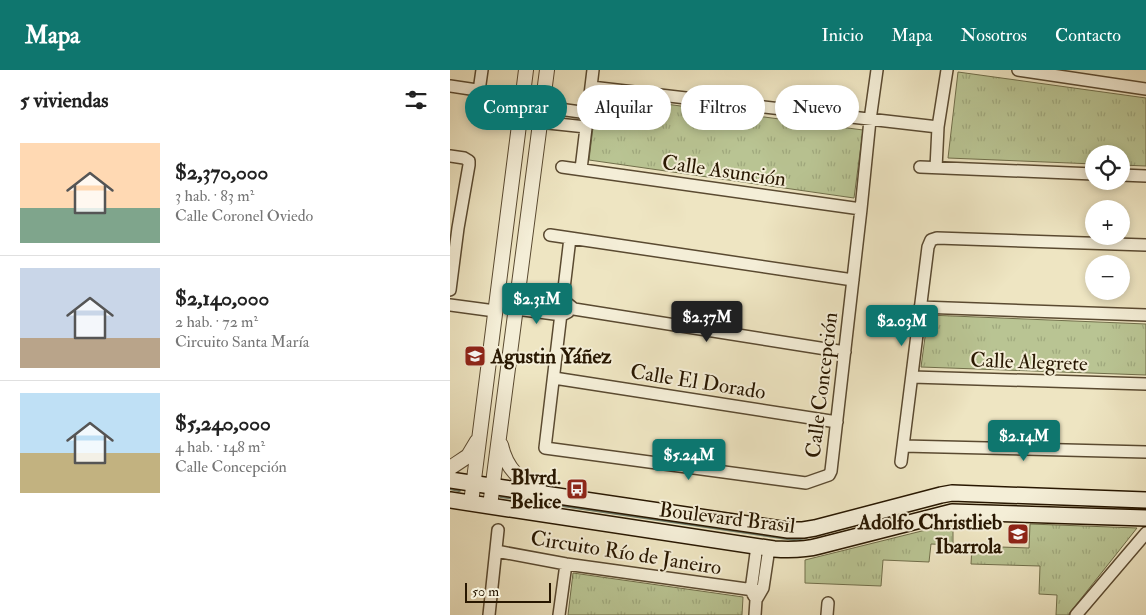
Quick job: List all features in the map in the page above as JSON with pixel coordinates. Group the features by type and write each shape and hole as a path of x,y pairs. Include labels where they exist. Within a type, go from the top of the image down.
{"main road":[{"name":"Boulevard Brasil","path":"450,480 788,530 815,528 952,493 1146,500"},
{"name":"Boulevard Brasil","path":"450,500 763,547 804,550 952,512 1146,518"}],"street":[{"path":"480,85 482,70"},
{"path":"524,85 526,70"},
{"path":"545,85 547,70"},
{"path":"591,85 593,70"},
{"name":"Calle Concepción","path":"570,238 545,448 806,483 829,475 837,422 877,70"},
{"path":"936,168 938,127 947,70"},
{"path":"1018,70 1146,88"},
{"path":"450,86 465,89"},
{"path":"671,96 938,127"},
{"path":"471,503 519,130"},
{"path":"490,506 539,130"},
{"path":"581,169 586,130"},
{"path":"450,156 464,158 469,161 454,227 450,290"},
{"name":"Calle Asunción","path":"562,167 861,209"},
{"path":"920,167 1085,174"},
{"path":"1130,175 1146,176"},
{"path":"550,235 853,280"},
{"path":"902,462 920,307 928,247 931,240 937,238 1146,245"},
{"path":"517,302 563,300 574,309 845,352"},
{"path":"517,302 562,315 574,309"},
{"path":"450,304 495,311"},
{"path":"920,307 1146,315"},
{"name":"Calle Alegrete","path":"912,377 1146,384"},
{"name":"Calle El Dorado","path":"554,378 837,422"},
{"path":"450,468 468,456 480,434"},
{"path":"500,434 505,460 512,471 528,484 550,495"},
{"path":"904,446 1146,452"},
{"path":"489,615 498,530"},
{"path":"1076,615 1146,533"},
{"path":"755,615 763,547"},
{"name":"Circuito Río de Janeiro","path":"496,551 756,594"},
{"path":"558,615 566,564"},
{"path":"827,615 828,603"}],"green space":[{"path":"958,72 1146,98 1146,166 1130,165 1130,145 1085,145 1085,164 948,158"},
{"path":"671,105 681,106 681,130 765,130 765,117 775,118 775,130 863,130 854,198 589,160 593,130 671,130"},
{"path":"928,315 1146,324 1146,375 921,367"},
{"path":"950,524 953,531 953,545 931,544 929,562 883,560 881,586 805,583 805,560"},
{"path":"1030,524 1137,528 1068,615 1056,615 1057,595 1039,594 1040,566 971,564 972,546 1029,548"},
{"path":"573,573 743,597 742,615 568,615"}],"waterway":[{"path":"450,488 459,490"},
{"path":"501,496 794,539 806,537"}],"place":[{"name":"Agustin Yáñez","path":"475,356"},
{"name":"Blvrd. Belice","path":"577,489"},
{"name":"Adolfo Christlieb Ibarrola","path":"1018,534"}]}
